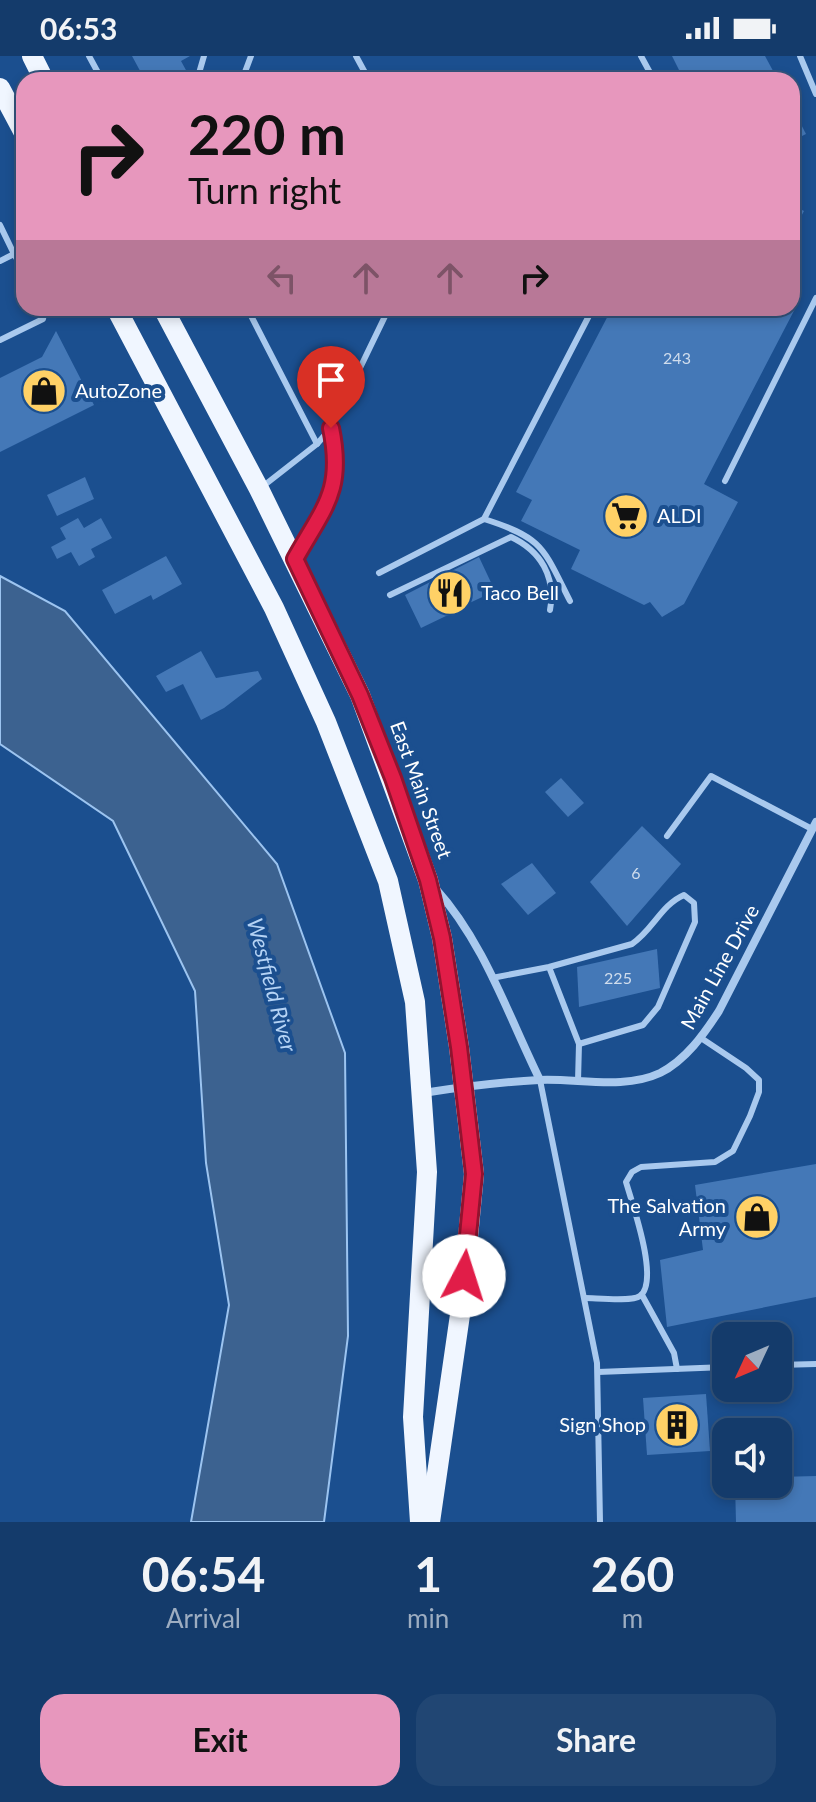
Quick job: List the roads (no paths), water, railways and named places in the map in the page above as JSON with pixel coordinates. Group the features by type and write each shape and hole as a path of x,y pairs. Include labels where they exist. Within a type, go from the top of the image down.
{"main road":[{"path":"0,88 16,118"},
{"path":"120,316 274,608 365,817 388,881 415,1002 427,1172 413,1417 420,1522"},
{"name":"East Main Street","path":"167,316 295,559 360,695 428,880 442,938 474,1174 462,1301 430,1522"}],"street":[{"name":"Main Line Drive","path":"423,1093 463,1086 540,1080 637,1080 660,1073 678,1061 701,1038 719,1011 814,826"},
{"path":"428,880 452,907 492,978 540,1080"}],"lane":[{"path":"800,56 816,94"},
{"path":"0,225 16,257"},
{"path":"0,261 14,254"},
{"path":"725,481 816,298"},
{"path":"0,340 44,316"},
{"path":"251,316 317,444"},
{"path":"259,489 317,444 331,428 385,316"},
{"path":"379,573 484,519 589,316"},
{"path":"295,559 335,487 337,458 331,428"},
{"path":"484,519 519,530 542,547 570,601"},
{"path":"390,595 511,537 528,545 548,571 553,592 550,610"},
{"path":"667,836 711,776 814,826"},
{"path":"492,978 549,967 632,944 643,937 671,900 684,895 694,903 695,922 658,1007 643,1025 579,1044"},
{"path":"549,967 579,1044 578,1081"},
{"path":"585,1298 634,1299 642,1295 645,1288 642,1237 626,1182 632,1172 641,1167 715,1162 733,1151 759,1092 759,1080 701,1038"},
{"path":"540,1080 598,1372 600,1522"},
{"path":"642,1295 674,1353 677,1369"},
{"path":"792,1365 816,1364"},
{"path":"598,1372 712,1368"}],"water":[{"name":"Westfield River","path":"0,576 65,611 277,864 345,1053 348,1336 324,1522 191,1522 229,1305 206,1163 195,991 113,821 0,744"}],"place":[{"name":"AutoZone","path":"44,391"},
{"name":"ALDI","path":"626,516"},
{"name":"Taco Bell","path":"450,593"},
{"name":"The Salvation Army","path":"757,1217"},
{"name":"Sign Shop","path":"677,1425"}]}
